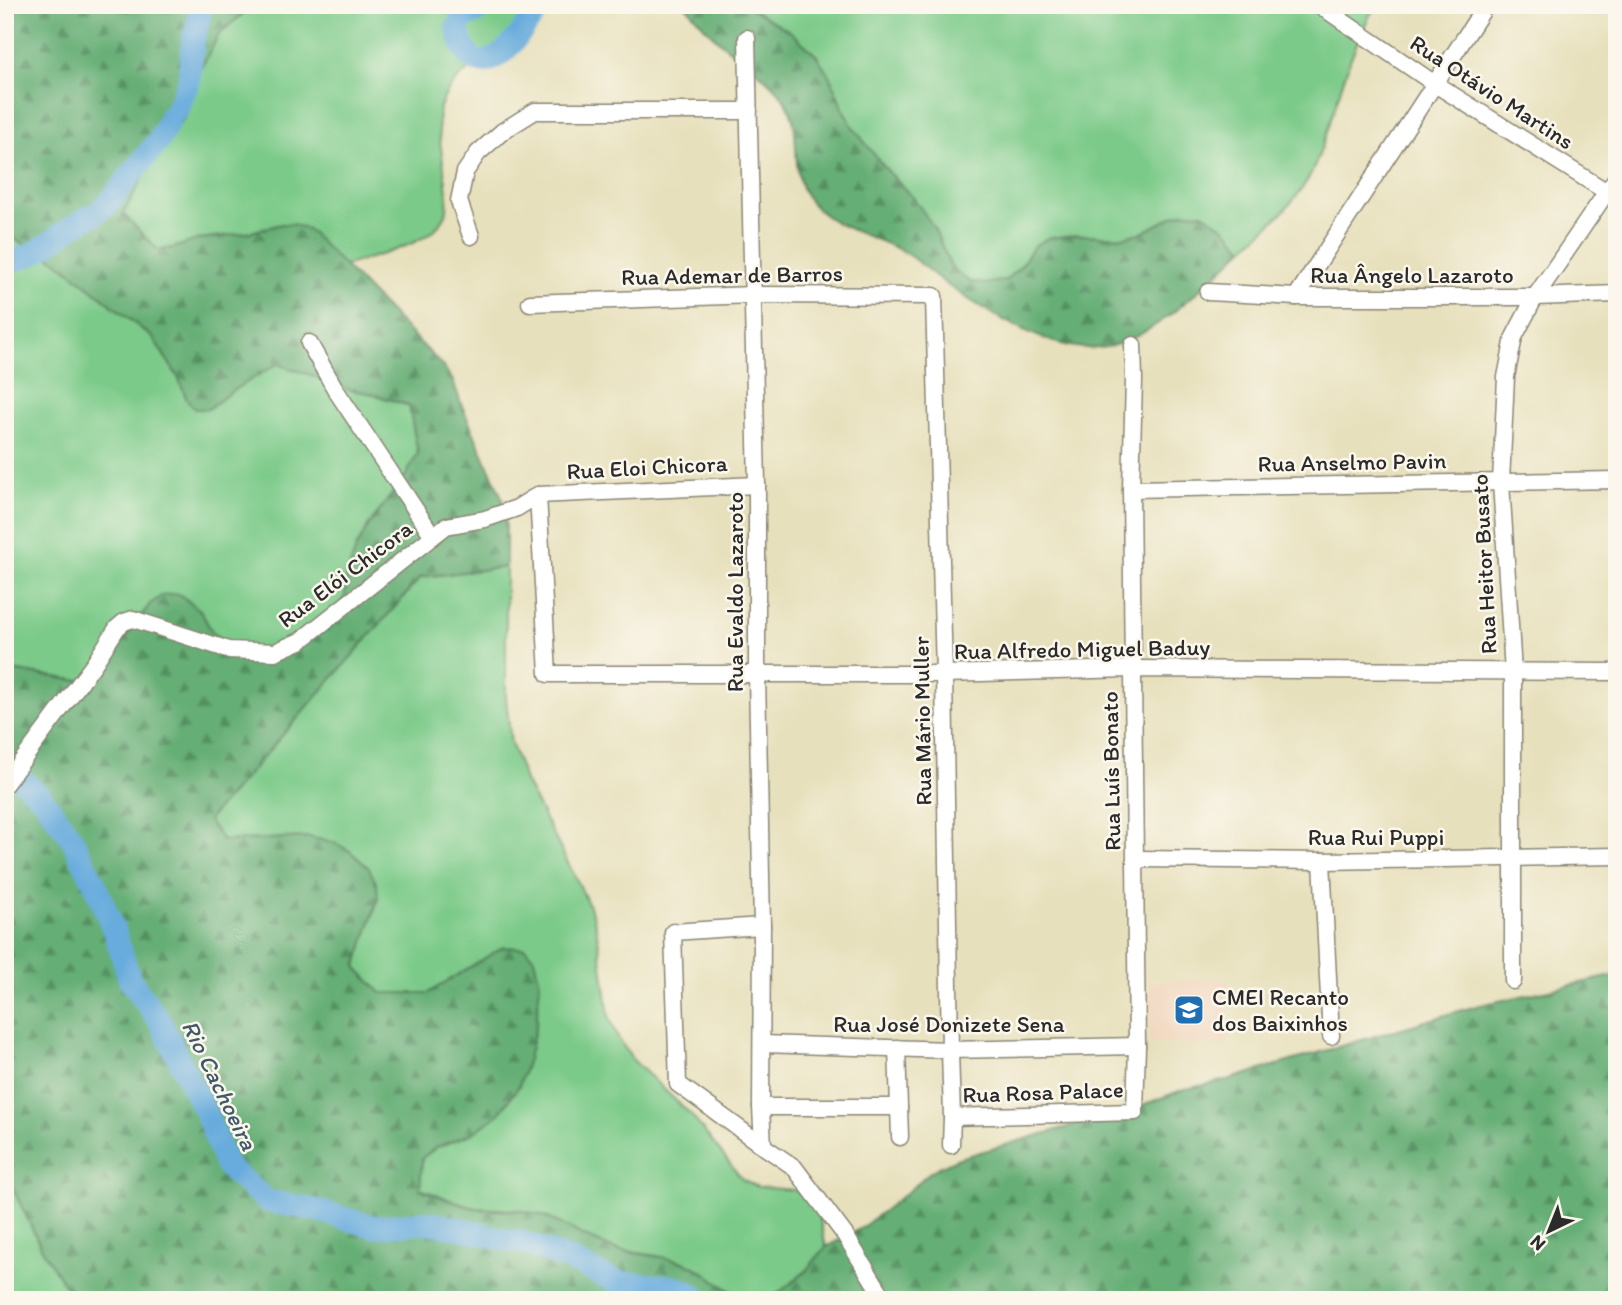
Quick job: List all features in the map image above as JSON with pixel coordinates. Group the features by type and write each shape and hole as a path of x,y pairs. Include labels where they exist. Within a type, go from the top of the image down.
{"street":[{"name":"Rua Otávio Martins","path":"1319,5 1435,84 1607,192"},
{"path":"1296,297 1486,5"},
{"name":"Rua Evaldo Lazaroto","path":"747,38 757,485 763,1146"},
{"path":"471,236 459,201 465,172 478,153 503,131 535,111 749,111"},
{"name":"Rua Heitor Busato","path":"1513,981 1513,672 1501,482 1506,377 1514,337 1535,297 1617,177"},
{"name":"Rua Ângelo Lazaroto","path":"1208,292 1296,297 1535,297 1617,294"},
{"name":"Rua Ademar de Barros","path":"530,303 754,295 933,296"},
{"name":"Rua Mário Muller","path":"933,296 944,674 953,1117 951,1145"},
{"path":"309,343 337,391 433,536"},
{"name":"Rua Luís Bonato","path":"1133,345 1130,489 1137,1046 1135,1112"},
{"name":"Rua Anselmo Pavin","path":"1130,489 1617,480"},
{"name":"Rua Eloi Chicora","path":"538,495 757,485"},
{"name":"Rua Alfredo Miguel Baduy","path":"538,495 548,674 944,674 1132,669 1617,672"},
{"name":"Rua Elói Chicora","path":"5,784 124,622 133,619 229,650 275,652 300,641 446,526 495,516 517,508 538,495"},
{"name":"Rua Rui Puppi","path":"1135,859 1322,861 1617,856"},
{"path":"1322,861 1331,1036"},
{"path":"762,926 673,932 678,1084 794,1167 845,1235 885,1300"},
{"name":"Rua José Donizete Sena","path":"762,1044 950,1050 1137,1046"},
{"path":"897,1048 900,1137"},
{"path":"761,1107 899,1107"},
{"name":"Rua Rosa Palace","path":"953,1117 1135,1112"}],"shaded area":[{"name":"CMEI Recanto dos Baixinhos","path":"1228,980 1228,1044 1149,1043 1150,982"}],"green space":[{"path":"5,5 253,5 219,34 200,70 186,115 157,151 123,214 158,250 200,239 247,233 282,224 293,224 309,230 442,365 453,381 503,500 506,567 421,577 208,820 223,841 309,837 335,843 350,851 369,868 377,885 378,899 356,967 381,993 428,993 503,947 525,948 534,958 540,984 536,1025 519,1086 497,1116 473,1133 437,1147 422,1158 420,1189 469,1207 532,1213 614,1249 679,1261 696,1268 748,1300 74,1300 43,1251 5,1172 5,669 84,680 120,644 150,604 163,595 179,594 200,610 211,630 242,659 328,630 345,597 347,574 357,546 369,525 407,474 418,453 409,405 346,389 277,364 208,409 195,409 187,400 178,377 153,338 57,261 5,234"},
{"path":"253,5 561,5 470,68 447,92 440,108 438,122 447,209 442,221 433,231 420,239 388,253 344,266 309,230 293,224 200,239 157,250 123,214 157,151 186,115 200,70 219,34"},
{"path":"685,5 745,5 791,32 817,56 830,77 852,126 884,167 914,199 934,228 950,265 971,282 985,284 1006,280 1021,266 1034,246 1048,238 1079,235 1123,237 1144,232 1186,212 1203,213 1225,228 1244,248 1177,310 1137,336 1098,348 1080,348 1042,338 1003,320 968,299 895,247 840,224 816,208 807,197 799,177 793,120 784,100 768,81 727,48"},
{"path":"745,5 1376,5 1354,49 1312,172 1290,204 1244,248 1225,228 1186,212 1144,232 1123,237 1079,235 1048,238 1034,246 1021,266 1006,280 985,284 971,282 950,265 934,228 914,199 884,167 852,126 830,77 791,32"},
{"path":"5,234 57,261 153,338 178,377 187,400 208,409 277,364 346,389 369,393 409,406 418,453 407,474 369,525 347,574 345,596 328,630 242,659 211,630 200,610 150,604 120,644 84,680 5,669"},
{"path":"506,567 506,699 511,743 525,781 593,915 609,1016 617,1036 632,1059 691,1115 742,1179 758,1187 795,1190 809,1197 820,1220 826,1247 805,1272 770,1300 748,1300 736,1296 687,1263 616,1249 543,1216 521,1210 476,1208 420,1189 422,1158 437,1147 473,1133 503,947 428,993 381,993 356,967 378,899 309,837 223,841 208,820 421,577"},
{"path":"1617,975 1617,1300 770,1300 805,1272 826,1247 860,1229 931,1171 956,1159 1140,1106 1182,1090 1227,1080 1476,1006"},
{"path":"5,1172 43,1251 74,1300 5,1300"}],"waterway":[{"name":"Rio Cachoeira","path":"5,260 33,254 107,205 159,140 189,81 193,40 201,5"},
{"name":"Rio Cachoeira","path":"479,5 479,10 462,19 457,28 466,52 481,62 491,60 511,45 540,5"},
{"name":"Rio Cachoeira","path":"20,778 42,798 71,837 96,886 130,980 161,1023 208,1118 226,1166 267,1201 316,1210 375,1227 426,1222 519,1241 621,1283 670,1286 687,1291 699,1300"}],"place":[{"name":"CMEI Recanto dos Baixinhos","path":"1189,1010"}]}
